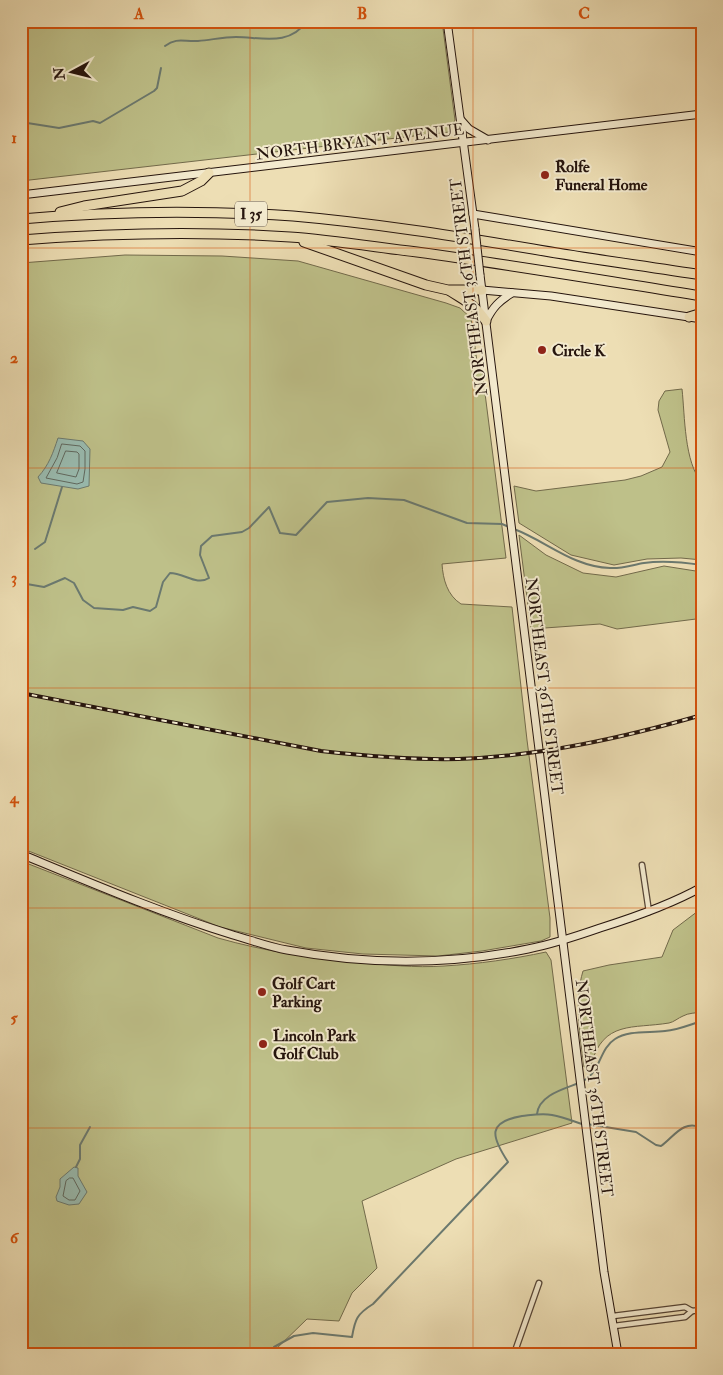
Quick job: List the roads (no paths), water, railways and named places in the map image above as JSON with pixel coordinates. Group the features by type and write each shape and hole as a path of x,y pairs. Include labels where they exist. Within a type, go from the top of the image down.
{"highway":[{"path":"43,218 84,206 182,191 201,181 209,173"},
{"name":"I 35","path":"21,219 90,214 163,212 302,217 440,234 702,275"},
{"name":"I 35","path":"21,240 156,233 231,234 342,242 702,296"},
{"path":"292,238 406,279 448,290 482,290"},
{"path":"448,290 469,302 486,321"},
{"path":"688,317 702,313"}],"main road":[{"name":"NORTHEAST 36TH STREET","path":"447,21 475,229 604,1272 618,1354"},
{"name":"NORTH BRYANT AVENUE","path":"21,195 702,114"},
{"path":"460,118 469,129 489,140"},
{"path":"473,214 702,252"},
{"path":"482,290 559,297 702,319"},
{"path":"486,321 493,307 513,293"},
{"path":"21,854 186,921 287,950 376,960 437,961 529,949 649,912 702,887"}],"street":[{"path":"642,865 649,912"},
{"path":"514,1354 538,1283"},
{"path":"613,1316 685,1307 692,1311"},
{"path":"614,1326 685,1317 692,1311 702,1310"}],"water":[{"path":"58,438 83,441 90,449 89,486 78,489 41,483 38,477 48,463"},
{"path":"74,1167 78,1168 78,1176 87,1192 79,1204 69,1205 57,1201 56,1197 60,1187 60,1179"}],"waterway":[{"path":"165,46 177,41 198,41 231,37 274,39 292,34 307,21"},
{"path":"21,122 59,128 93,121 100,123 154,91 157,88 161,68"},
{"path":"35,549 45,542 62,487"},
{"path":"21,583 44,587 65,578 74,583 83,600 94,608 123,610 133,607 150,611 156,607 163,582 170,573 200,581 209,578 200,555 201,546 212,536 242,532 249,528 269,507 280,533 296,535 327,502 368,498 404,500 467,523 502,524 509,527"},
{"path":"514,529 572,558 597,567 618,568 658,562 702,565"},
{"path":"583,1081 593,1072 610,1043 620,1036 632,1033 670,1030 702,1021"},
{"path":"537,1114 539,1107 547,1097 579,1083"},
{"path":"271,1354 274,1347 294,1336 313,1333 352,1337 354,1326 360,1314 373,1304 508,1162 496,1138 498,1126 503,1122 522,1116 544,1114 582,1124"},
{"path":"587,1124 636,1132 656,1145 661,1146 684,1127 695,1126 702,1128"},
{"path":"76,1167 80,1159 80,1145 90,1127"},
{"path":"177,1354 179,1352 204,1354"}],"railway":[{"path":"21,693 321,751 424,759 489,757 551,750 612,738 702,715"}],"place":[{"name":"Rolfe Funeral Home","path":"545,175"},
{"name":"Circle K","path":"542,350"},
{"name":"Golf Cart Parking","path":"262,992"},
{"name":"Lincoln Park Golf Club","path":"263,1044"}]}
